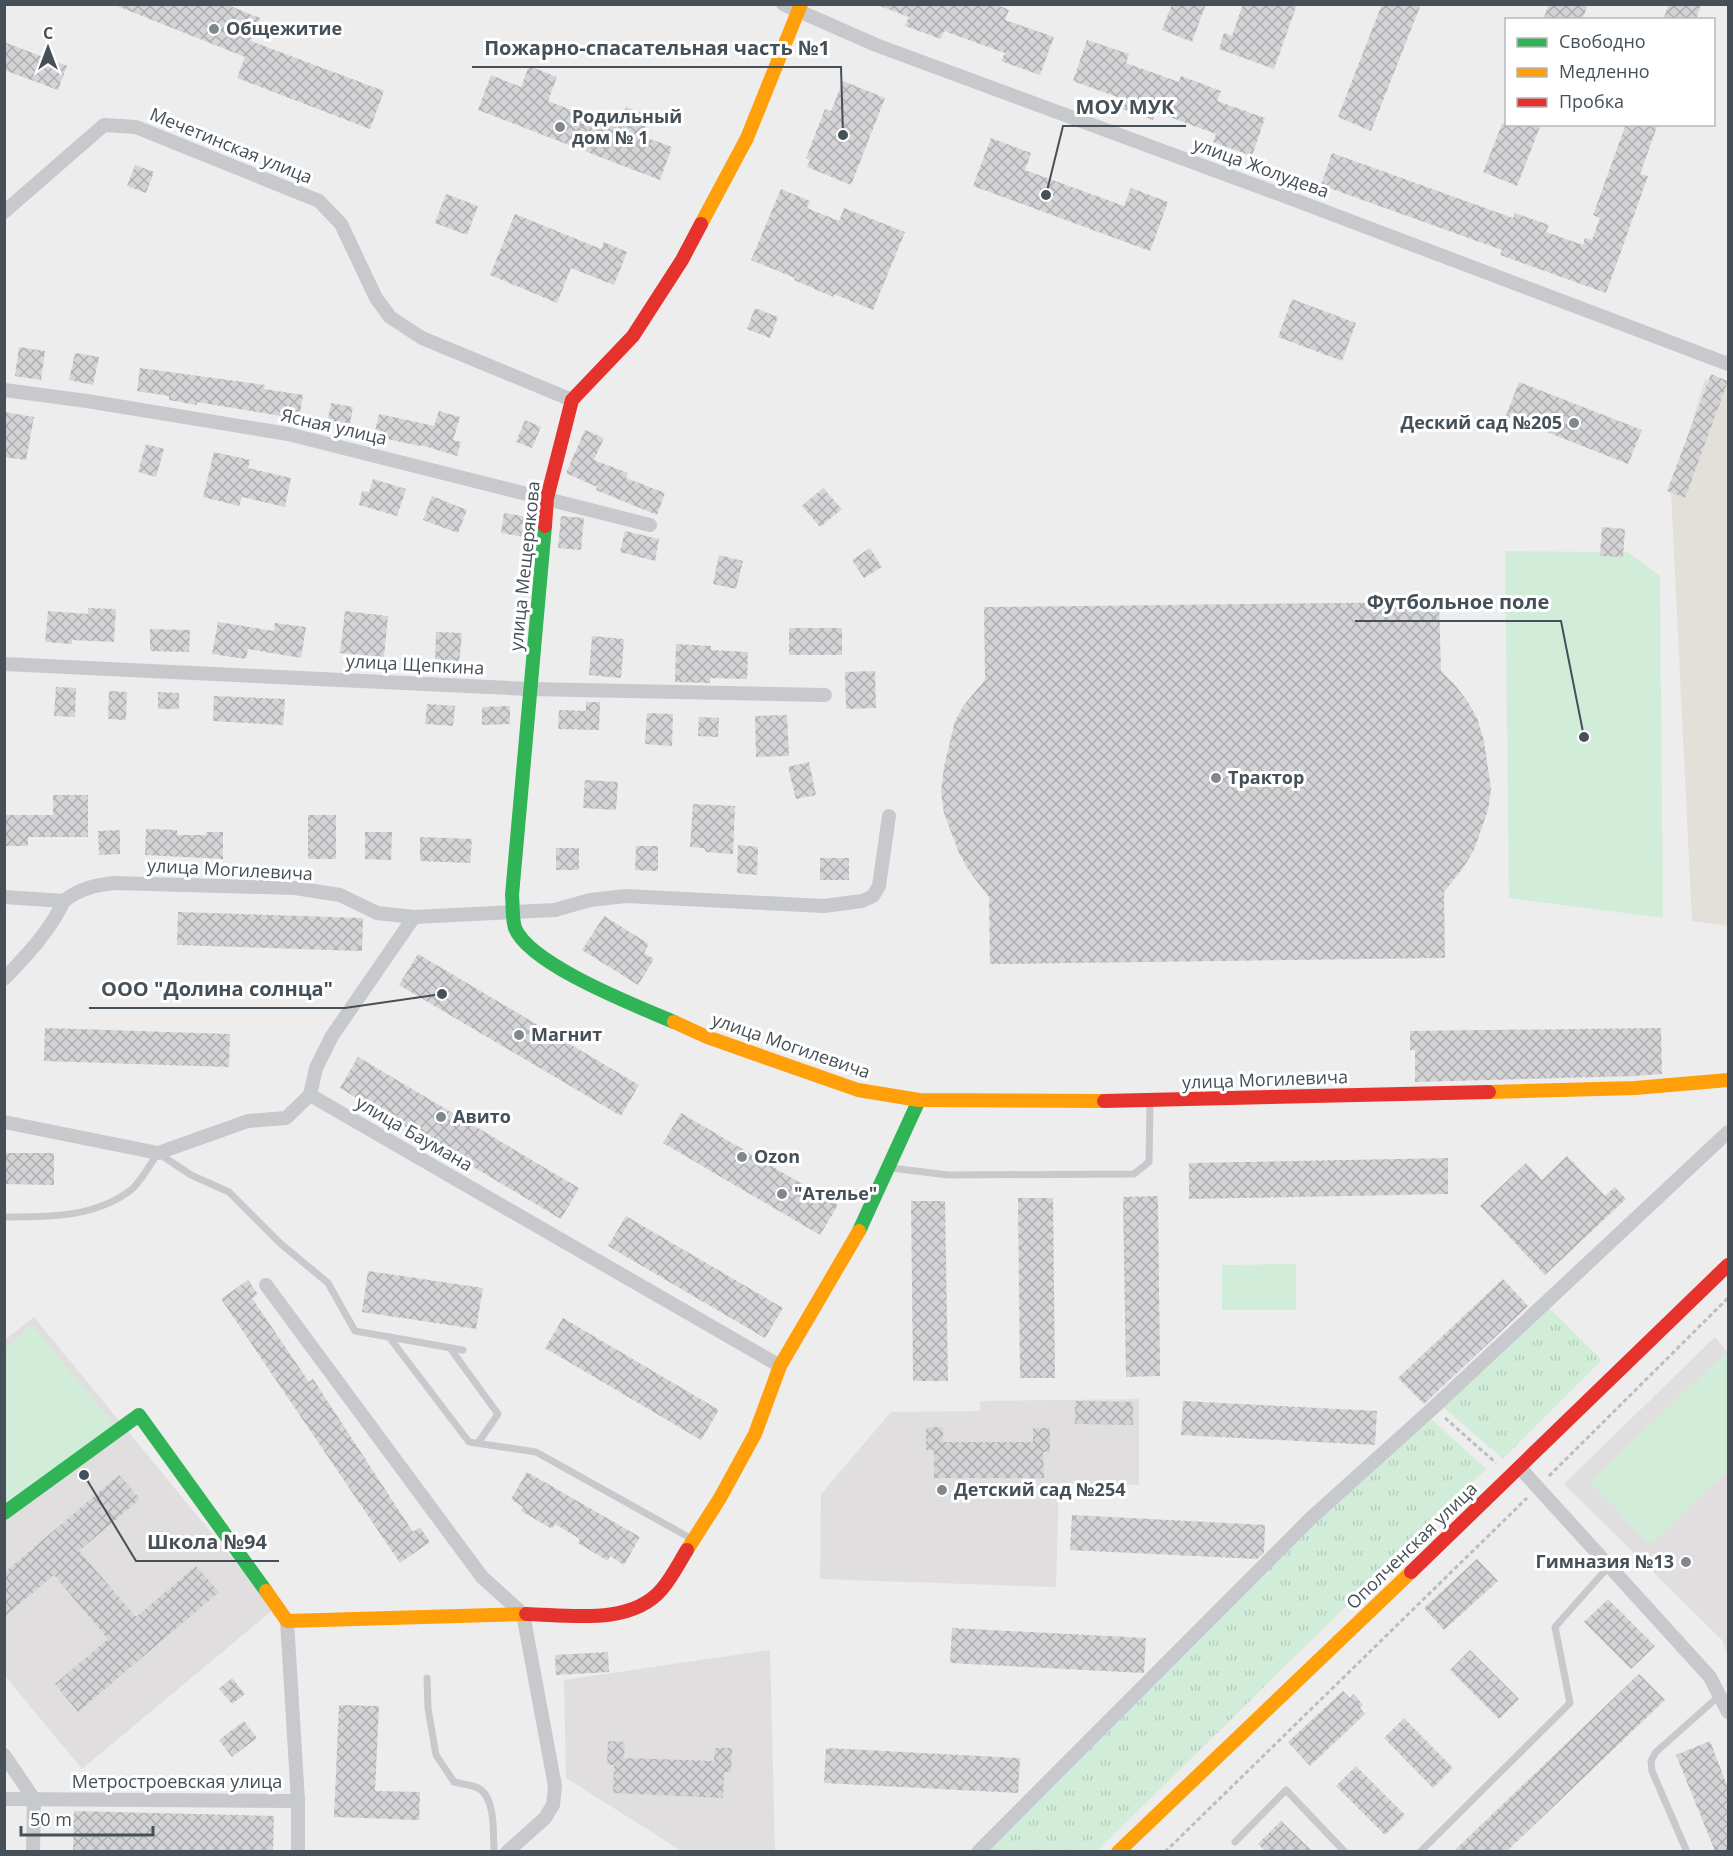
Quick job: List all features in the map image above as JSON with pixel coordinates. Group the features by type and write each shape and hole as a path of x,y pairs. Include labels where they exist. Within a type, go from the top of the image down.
{"main road":[{"name":"улица Мещерякова","path":"513,911 512,895 547,498 572,400 633,336 682,260 747,138 800,8"},
{"name":"улица Могилевича","path":"513,911 515,927 526,943 555,966 606,992 707,1037 802,1072 858,1090 919,1101 1150,1101 1635,1088 1728,1080"},
{"path":"4,1513 139,1415 287,1621 523,1614 607,1616 634,1609 649,1601 662,1589 720,1498 755,1434 780,1366 860,1230 919,1101"},
{"name":"Ополченская улица","path":"1118,1851 1516,1472 1728,1265"}],"street":[{"name":"улица Жолудева","path":"783,4 800,8 876,45 1728,364"},
{"name":"Мечетинская улица","path":"4,212 104,125 136,127 319,201 341,224 376,298 390,317 422,338 572,400"},
{"name":"Ясная улица","path":"4,390 98,402 288,434 650,525"},
{"name":"улица Щепкина","path":"4,664 530,688 825,695"},
{"path":"513,911 555,910 590,900 626,896 824,906 862,902 873,896 879,886 889,816"},
{"name":"улица Могилевича","path":"64,901 86,888 114,883 295,888 340,895 377,914 414,917 513,911"},
{"path":"4,897 64,901 54,922 4,979"},
{"path":"4,1122 158,1152 248,1121 286,1118 310,1095 316,1068 332,1036 414,917"},
{"name":"улица Баумана","path":"310,1095 780,1366"},
{"path":"978,1851 1310,1519 1433,1408 1728,1132"},
{"path":"266,1285 482,1577 523,1614 555,1786 553,1805 545,1818 507,1851"},
{"path":"1516,1472 1538,1487 1710,1677 1728,1712"},
{"path":"287,1621 298,1801"},
{"path":"4,1755 34,1799 33,1851"},
{"name":"Метростроевская улица","path":"4,1799 298,1801 298,1851"}],"lane":[{"path":"888,1168 948,1174 1134,1174 1149,1162 1150,1101"},
{"path":"4,1217 69,1215 112,1201 132,1189 158,1152 191,1175 229,1192 281,1244 328,1283 355,1331 463,1350"},
{"path":"389,1337 469,1442 536,1452 694,1540"},
{"path":"450,1348 498,1414 478,1443"},
{"path":"1420,1851 1570,1703 1555,1627 1610,1566"},
{"path":"427,1678 428,1708 436,1755 454,1782 479,1788 488,1798 492,1812 494,1851"},
{"path":"1687,1851 1652,1771 1652,1761 1656,1752 1720,1695"},
{"path":"1235,1842 1286,1790 1345,1851"}],"path":[{"path":"1165,1851 1728,1298"},
{"path":"1433,1408 1516,1472"}],"shaded area":[{"path":"1705,379 1728,387 1728,926 1692,921 1671,491"},
{"path":"34,1317 274,1609 82,1769 5,1676 4,1340"},
{"name":"Гимназия №13","path":"1715,1337 1728,1353 1728,1655 1722,1640 1564,1484"},
{"name":"Детский сад №254","path":"1139,1399 1139,1485 1059,1483 1056,1587 820,1579 821,1494 891,1412 980,1411 980,1401"},
{"path":"770,1650 775,1851 680,1850 566,1778 564,1680"}],"green space":[{"path":"1505,551 1628,552 1660,576 1663,918 1509,898"},
{"path":"1296,1264 1296,1310 1222,1310 1222,1265"},
{"path":"1548,1307 1602,1360 1503,1459 1443,1407"},
{"path":"32,1325 114,1424 5,1514 5,1348"},
{"path":"1724,1354 1728,1359 1728,1470 1650,1545 1590,1482"},
{"path":"1429,1417 1486,1469 1097,1851 986,1852 1252,1584 1373,1466"}],"building":[{"path":"112,4 225,4 260,18 251,41 384,91 370,129 237,78 245,57"},
{"path":"880,4 995,4 1009,10 1005,20 1054,37 1040,75 1001,61 1005,53 944,31 941,39 905,26 909,17 880,6"},
{"path":"1172,4 1206,4 1192,42 1162,30"},
{"path":"1243,4 1297,4 1274,69 1219,49 1224,33 1232,36"},
{"path":"1382,4 1421,4 1371,131 1338,117"},
{"path":"1549,4 1588,4 1583,18 1544,18"},
{"path":"1669,4 1701,4 1697,18 1664,18"},
{"path":"1087,40 1129,54 1126,63 1179,82 1181,76 1221,91 1217,101 1265,118 1252,156 1213,142 1216,134 1156,112 1153,120 1117,107 1120,98 1073,81"},
{"path":"4,42 67,66 58,90 4,70"},
{"name":"Родильный дом № 1","path":"529,66 557,77 548,101 618,128 626,107 650,116 642,136 672,147 660,180 478,110 491,75 521,87"},
{"path":"843,81 885,98 851,185 807,167 810,160 806,158 825,109 831,111"},
{"path":"1502,124 1505,126 1540,126 1517,186 1483,172"},
{"path":"1625,126 1657,126 1640,174 1648,176 1606,293 1500,255 1502,250 1321,185 1332,153 1513,218 1515,213 1549,225 1546,232 1583,245 1585,238 1592,240 1600,218 1593,215"},
{"path":"991,138 1031,153 1025,170 1124,206 1131,188 1168,202 1150,251 973,186"},
{"path":"135,165 154,172 146,193 127,186"},
{"path":"781,189 810,201 807,208 839,221 844,208 905,232 873,310 834,294 833,297 751,260"},
{"path":"446,194 478,206 467,235 435,223"},
{"path":"515,214 601,249 604,242 627,252 614,285 571,268 557,303 490,275"},
{"path":"1292,299 1356,323 1342,361 1278,337"},
{"path":"755,308 778,317 770,338 747,329"},
{"path":"19,347 45,351 41,380 15,376"},
{"path":"75,353 99,357 93,385 69,380"},
{"path":"140,368 265,385 264,389 303,395 299,419 197,402 197,405 169,400 169,396 137,391"},
{"path":"1711,374 1728,381 1685,498 1667,491"},
{"name":"Деский сад №205","path":"1519,382 1642,430 1628,464 1506,416"},
{"path":"331,403 353,407 349,429 327,425"},
{"path":"439,411 460,417 453,440 461,442 457,456 421,445 374,436 379,414 434,426"},
{"path":"4,412 34,417 26,460 4,457"},
{"path":"525,420 541,427 532,448 516,442"},
{"path":"585,430 604,438 594,460 628,473 626,478 665,493 657,515 596,490 597,487 566,473"},
{"path":"146,444 164,449 156,477 138,472"},
{"path":"214,452 250,460 248,468 291,478 285,507 242,497 239,506 203,497"},
{"path":"373,479 406,489 397,516 359,505 362,491 369,492"},
{"path":"823,488 842,509 820,527 802,506"},
{"path":"432,496 467,510 458,533 423,520"},
{"path":"504,513 528,517 524,537 501,533"},
{"path":"561,516 584,518 581,550 558,548"},
{"path":"1602,527 1625,529 1623,557 1600,556"},
{"path":"625,531 659,539 655,561 620,552"},
{"path":"870,548 882,567 864,578 852,560"},
{"path":"719,555 743,561 736,589 713,584"},
{"name":"Трактор","path":"1439,602 1441,671 1455,685 1477,718 1484,741 1491,789 1488,810 1474,850 1444,892 1445,958 990,964 989,897 969,871 959,853 944,813 941,792 944,767 955,721 964,705 985,680 984,607"},
{"path":"88,608 116,609 114,642 72,640 72,644 45,642 48,611 88,614"},
{"path":"345,611 388,616 384,657 340,653"},
{"path":"218,622 274,631 275,623 306,627 301,658 248,649 246,659 212,654"},
{"path":"789,628 842,628 842,655 789,655"},
{"path":"150,629 190,630 189,652 150,651"},
{"path":"436,632 462,633 459,665 435,664"},
{"path":"592,636 624,639 621,678 589,675"},
{"path":"676,644 711,646 711,650 748,652 747,679 710,678 710,683 675,682"},
{"path":"875,671 876,708 846,709 845,672"},
{"path":"56,687 76,688 75,717 54,716"},
{"path":"109,691 127,692 126,720 108,719"},
{"path":"158,692 179,693 179,709 158,709"},
{"path":"214,696 285,699 283,725 213,721"},
{"path":"586,702 600,702 599,730 558,729 559,710 586,711"},
{"path":"427,704 455,706 453,726 425,724"},
{"path":"510,706 510,724 482,725 482,707"},
{"path":"647,713 673,714 672,746 645,744"},
{"path":"787,715 789,756 756,757 755,716"},
{"path":"699,717 719,718 718,737 698,736"},
{"path":"809,762 816,795 796,799 788,767"},
{"path":"585,780 618,782 616,810 583,808"},
{"path":"53,795 88,795 88,837 28,837 28,846 6,846 6,815 53,815"},
{"path":"693,804 735,806 733,854 706,852 704,848 690,847"},
{"path":"308,815 336,815 336,859 308,859"},
{"path":"146,829 177,830 177,835 206,835 206,832 223,832 223,859 145,855"},
{"path":"120,830 120,854 99,855 98,831"},
{"path":"365,832 392,832 391,860 365,859"},
{"path":"420,837 472,839 470,863 420,861"},
{"path":"738,845 758,847 757,875 737,873"},
{"path":"636,846 658,846 658,871 635,870"},
{"path":"556,848 579,848 579,870 556,870"},
{"path":"820,858 849,858 849,880 820,880"},
{"path":"178,912 363,918 362,951 177,945"},
{"path":"604,916 649,944 644,953 654,959 638,985 582,950"},
{"name":"Магнит","path":"418,954 639,1085 621,1116 399,985"},
{"path":"45,1028 230,1034 229,1067 44,1061"},
{"path":"1661,1028 1662,1074 1415,1082 1415,1050 1410,1050 1410,1031"},
{"path":"358,1057 579,1188 561,1219 340,1088"},
{"path":"681,1113 838,1205 820,1235 663,1143"},
{"path":"4,1153 54,1153 54,1185 4,1184"},
{"path":"1567,1156 1605,1196 1615,1187 1626,1199 1545,1275 1480,1206 1526,1163 1542,1180"},
{"path":"1448,1158 1448,1194 1189,1199 1189,1163"},
{"path":"1158,1196 1160,1376 1126,1377 1123,1197"},
{"path":"1018,1198 1053,1198 1055,1378 1020,1378"},
{"path":"911,1201 945,1201 948,1381 913,1381"},
{"path":"626,1216 783,1308 765,1338 608,1246"},
{"path":"368,1271 483,1288 476,1329 362,1312"},
{"path":"1503,1279 1528,1306 1424,1404 1398,1378"},
{"path":"248,1280 258,1294 252,1298 309,1382 313,1379 413,1532 420,1527 430,1542 400,1563 221,1299"},
{"path":"563,1318 719,1410 701,1440 545,1348"},
{"path":"1075,1401 1133,1402 1133,1425 1075,1424"},
{"path":"1183,1401 1377,1411 1375,1445 1181,1435"},
{"path":"926,1427 943,1427 943,1442 1033,1442 1033,1428 1050,1428 1050,1452 1043,1452 1044,1478 934,1478 934,1450 926,1450"},
{"path":"527,1472 640,1537 624,1565 610,1556 608,1561 578,1543 580,1539 555,1524 552,1529 521,1511 523,1507 511,1499"},
{"path":"119,1475 140,1499 79,1551 136,1617 196,1566 219,1592 78,1712 55,1684 108,1639 54,1575 4,1617 4,1573"},
{"path":"1072,1515 1265,1525 1264,1553 1257,1559 1070,1550"},
{"path":"1477,1559 1498,1581 1444,1630 1424,1608"},
{"path":"1608,1599 1655,1646 1631,1669 1584,1622"},
{"path":"952,1628 1146,1638 1144,1673 950,1663"},
{"path":"1470,1650 1519,1699 1499,1719 1450,1670"},
{"path":"608,1652 609,1672 556,1675 555,1655"},
{"path":"1639,1674 1665,1700 1507,1851 1454,1851"},
{"path":"232,1678 245,1694 232,1704 219,1689"},
{"path":"1343,1691 1350,1698 1354,1694 1363,1705 1360,1708 1365,1714 1310,1766 1288,1742"},
{"path":"339,1705 379,1706 375,1791 420,1792 419,1820 334,1817"},
{"path":"1404,1718 1453,1768 1433,1788 1384,1738"},
{"path":"244,1721 257,1738 232,1757 219,1740"},
{"path":"608,1741 625,1742 624,1758 714,1761 715,1748 732,1748 731,1772 724,1772 723,1798 613,1793 614,1765 607,1765"},
{"path":"1710,1741 1728,1788 1728,1851 1715,1851 1676,1755"},
{"path":"826,1748 1020,1758 1018,1793 824,1783"},
{"path":"1356,1766 1405,1815 1385,1835 1336,1786"},
{"path":"74,1811 274,1816 273,1851 73,1850"},
{"path":"1281,1821 1312,1851 1265,1851 1258,1844"}],"traffic: fast":[{"path":"545,526 512,895 515,928 525,942 562,970 611,995 674,1022"},
{"path":"859,1231 919,1100"},
{"path":"4,1513 139,1415 266,1591"}],"traffic: slow":[{"path":"701,224 747,138 801,4"},
{"path":"674,1022 707,1037 858,1090 919,1100 1104,1101"},
{"path":"1489,1092 1635,1088 1728,1080"},
{"path":"687,1550 720,1498 755,1434 780,1366 859,1231"},
{"path":"1118,1852 1411,1572"},
{"path":"266,1591 287,1621 526,1614"}],"traffic: jam":[{"path":"545,526 547,498 572,400 633,336 682,260 701,224"},
{"path":"1104,1101 1489,1092"},
{"path":"1411,1572 1728,1265"},
{"path":"526,1614 599,1616 634,1609 649,1601 662,1589 687,1550"}],"place":[{"name":"Общежитие","path":"214,29"},
{"name":"Родильный дом № 1","path":"560,127"},
{"name":"Пожарно-спасательная часть №1","path":"843,135"},
{"name":"МОУ МУК","path":"1046,195"},
{"name":"Деский сад №205","path":"1574,423"},
{"name":"Футбольное поле","path":"1584,737"},
{"name":"Трактор","path":"1216,778"},
{"name":"ООО \"Долина солнца\"","path":"442,994"},
{"name":"Магнит","path":"519,1035"},
{"name":"Авито","path":"441,1117"},
{"name":"Ozon","path":"742,1157"},
{"name":"\"Ателье\"","path":"782,1194"},
{"name":"Школа №94","path":"84,1475"},
{"name":"Детский сад №254","path":"942,1490"},
{"name":"Гимназия №13","path":"1686,1562"}]}
